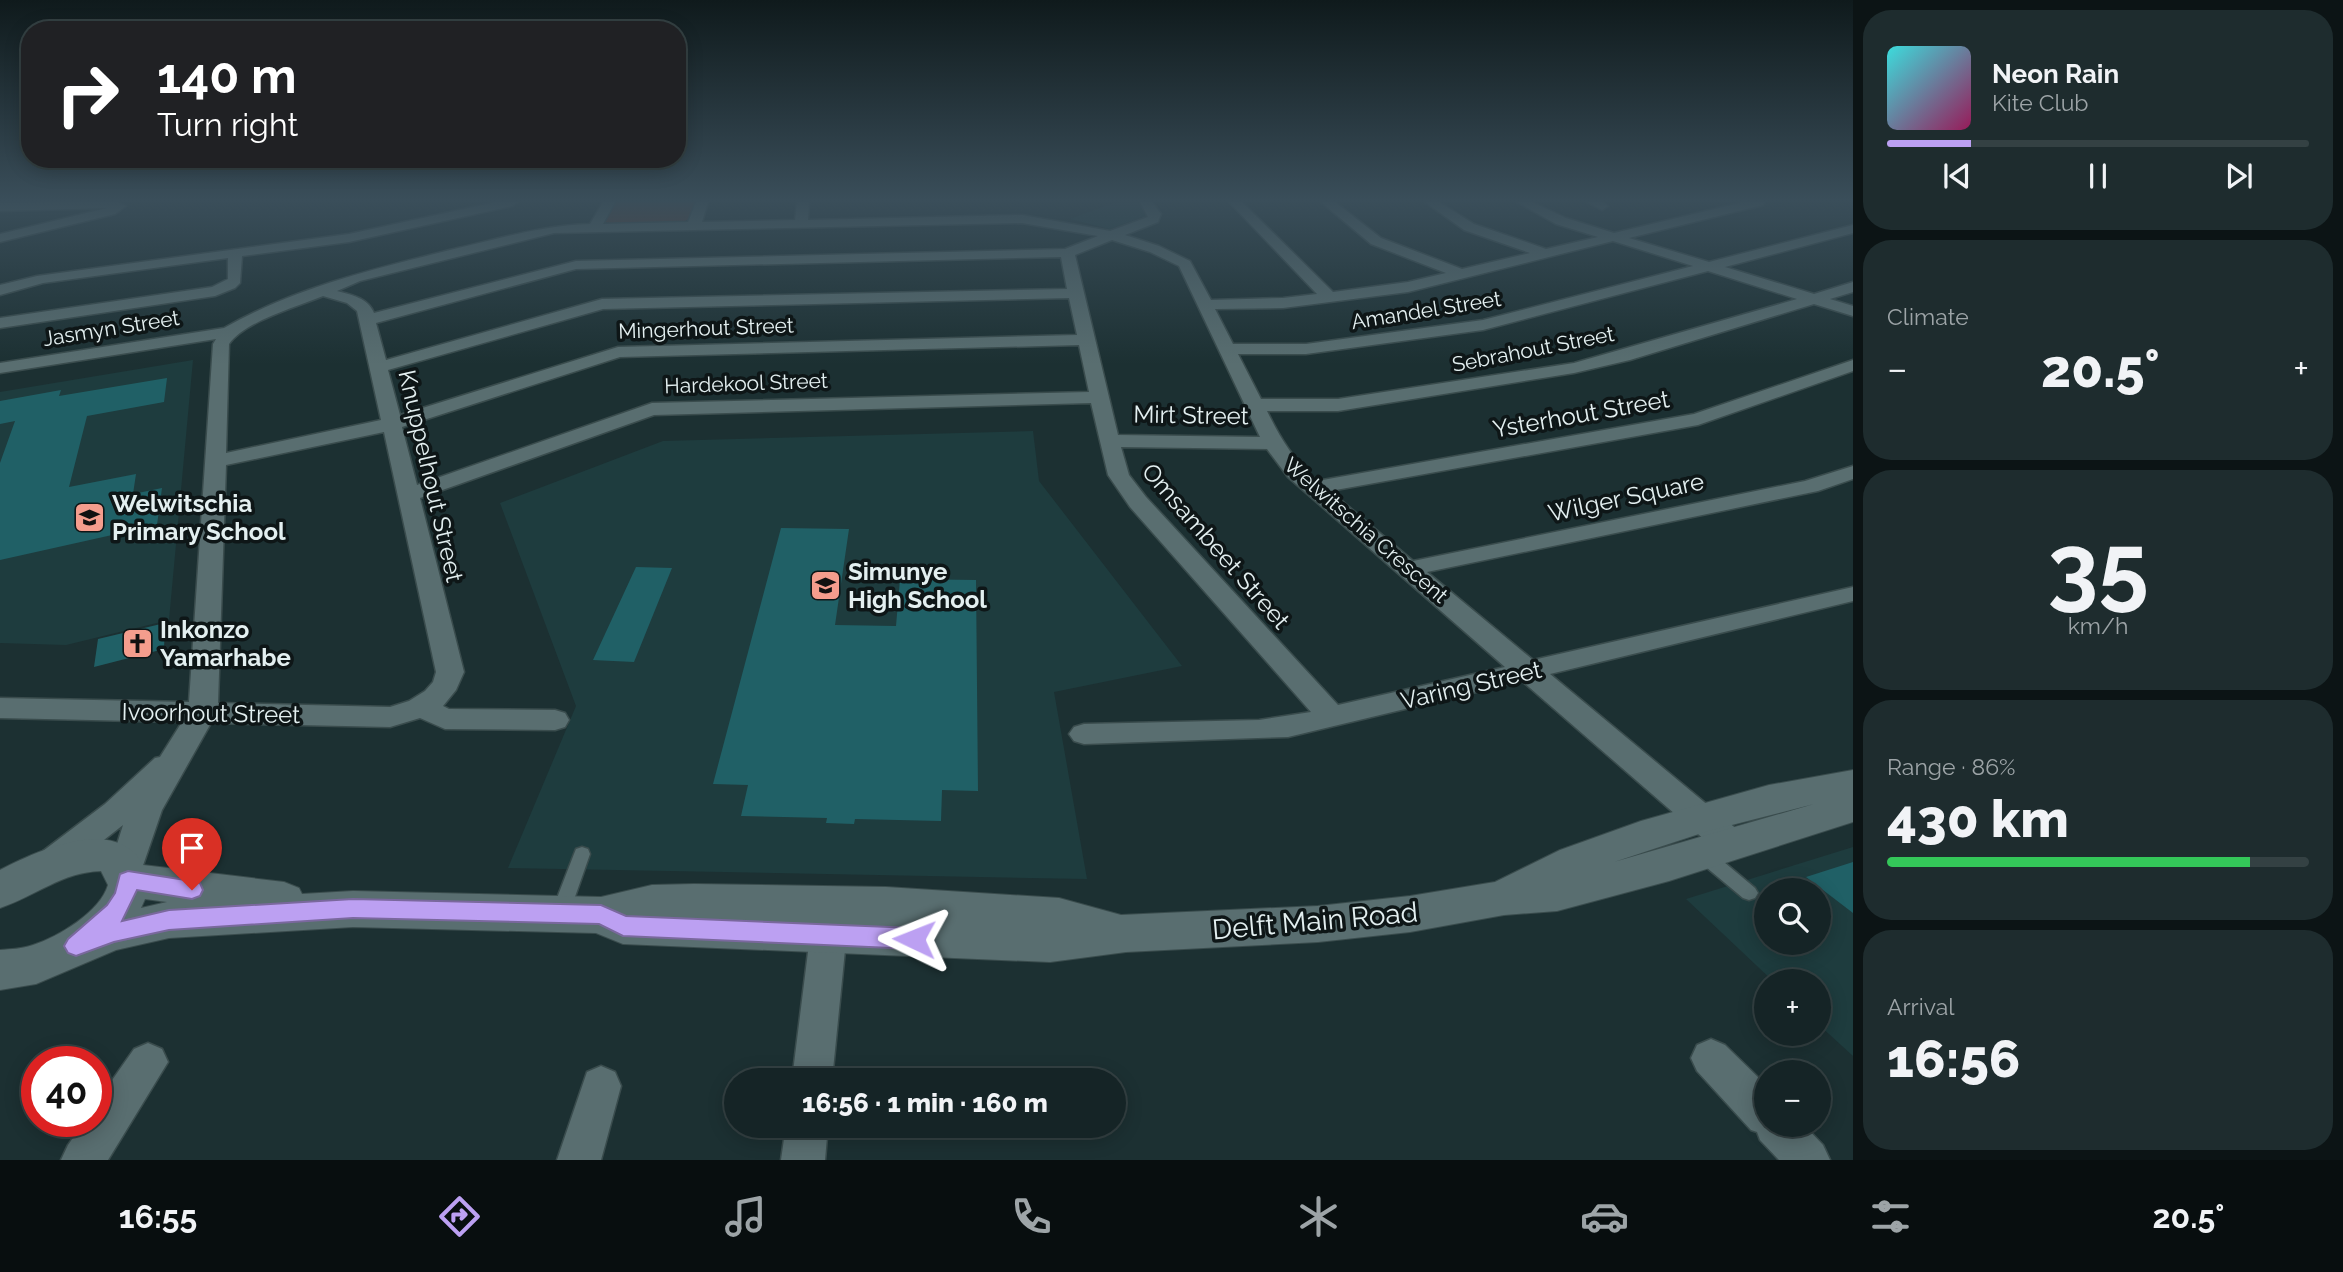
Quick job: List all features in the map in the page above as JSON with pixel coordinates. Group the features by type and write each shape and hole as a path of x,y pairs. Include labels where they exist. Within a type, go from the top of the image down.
{"street":[{"path":"0,290 42,279 212,256"},
{"path":"0,323 223,288 235,280 235,256"},
{"path":"362,256 365,261"},
{"name":"Welwitschia Crescent","path":"229,332 248,321 321,291 365,261 394,256"},
{"path":"321,291 360,304 368,320 576,265 939,256"},
{"name":"Omsambeet Street","path":"1068,256 1119,475 1138,502 1333,718"},
{"name":"Welwitschia Crescent","path":"1172,256 1181,260 1188,268 1273,443 1295,473 1529,671 1702,836"},
{"path":"1289,256 1329,297"},
{"path":"1415,256 1461,274"},
{"path":"1206,305 1265,304 1399,288 1538,256"},
{"path":"1676,256 1853,311"},
{"name":"Amandel Street","path":"1227,349 1306,349 1483,325 1747,256"},
{"name":"Sebrahout Street","path":"1254,405 1338,405 1574,368 1853,287"},
{"path":"379,367 602,304 1077,293"},
{"name":"Knuppelhout Street","path":"368,320 450,673 443,690 428,703"},
{"path":"0,989 98,930 115,912 125,895 129,846 176,756 203,713 221,344 229,332"},
{"name":"Jasmyn Street","path":"0,368 229,332"},
{"name":"Mingerhout Street","path":"215,461 392,424 618,352 1087,340"},
{"name":"Ysterhout Street","path":"1312,488 1679,423 1853,365"},
{"name":"Hardekool Street","path":"410,495 652,409 1099,397"},
{"name":"Mirt Street","path":"1109,441 1273,443"},
{"name":"Wilger Square","path":"1408,569 1811,486 1853,472"},
{"name":"Varing Street","path":"1084,734 1259,730 1333,718 1853,594"},
{"path":"428,703 446,719 555,720"},
{"name":"Ivoorhout Street","path":"0,708 390,717 428,703"},
{"path":"17,879 79,844 176,756"},
{"name":"Delft Main Road","path":"0,970 19,969 114,932 169,920 353,909 601,915 623,926 830,920 1050,943 1126,933 1318,924 1410,914 1504,898 1556,894 1702,836 1803,790 1853,784"},
{"name":"Delft Main Road","path":"1702,836 1853,807"},
{"name":"Delft Main Road","path":"17,879 89,855 106,856 118,862 127,875 353,909"},
{"path":"813,1068 830,920"},
{"path":"1711,1058 1754,1103"},
{"path":"83,1160 148,1062"},
{"path":"579,1160 601,1086"},
{"path":"1786,1137 1808,1160"},
{"path":"803,1160 806,1138"}],"lane":[{"path":"1702,836 1749,893"},
{"path":"559,914 582,854"}],"shaded area":[{"name":"Welwitschia Primary School","path":"193,360 169,620 66,645 0,643 0,392"},
{"name":"Simunye High School","path":"1033,431 1039,481 1182,666 1054,692 1087,879 508,868 576,706 500,503 663,441"},
{"path":"1853,847 1853,1056 1831,1036 1831,969 1760,969 1686,899"}],"building":[{"path":"167,378 164,402 87,416 69,487 136,474 133,494 162,488 157,525 0,560 0,463 15,421 0,424 0,401 61,390 59,396"},
{"path":"781,528 849,529 835,625 896,626 900,579 976,580 978,791 942,790 941,821 855,819 854,824 826,823 827,818 741,816 748,785 713,784"},
{"path":"636,567 672,568 634,662 593,660"},
{"name":"Inkonzo Yamarhabe","path":"165,623 164,649 94,667 98,639"},
{"path":"1853,862 1853,913 1831,896 1831,878 1806,877"}],"place":[{"name":"Welwitschia Primary School","path":"89,517"},
{"name":"Simunye High School","path":"825,585"},
{"name":"Inkonzo Yamarhabe","path":"137,643"}],"route":[{"path":"192,890 128,880 125,895 115,912 98,930 76,946 114,932 169,920 353,909 601,915 623,926 914,939"}]}
